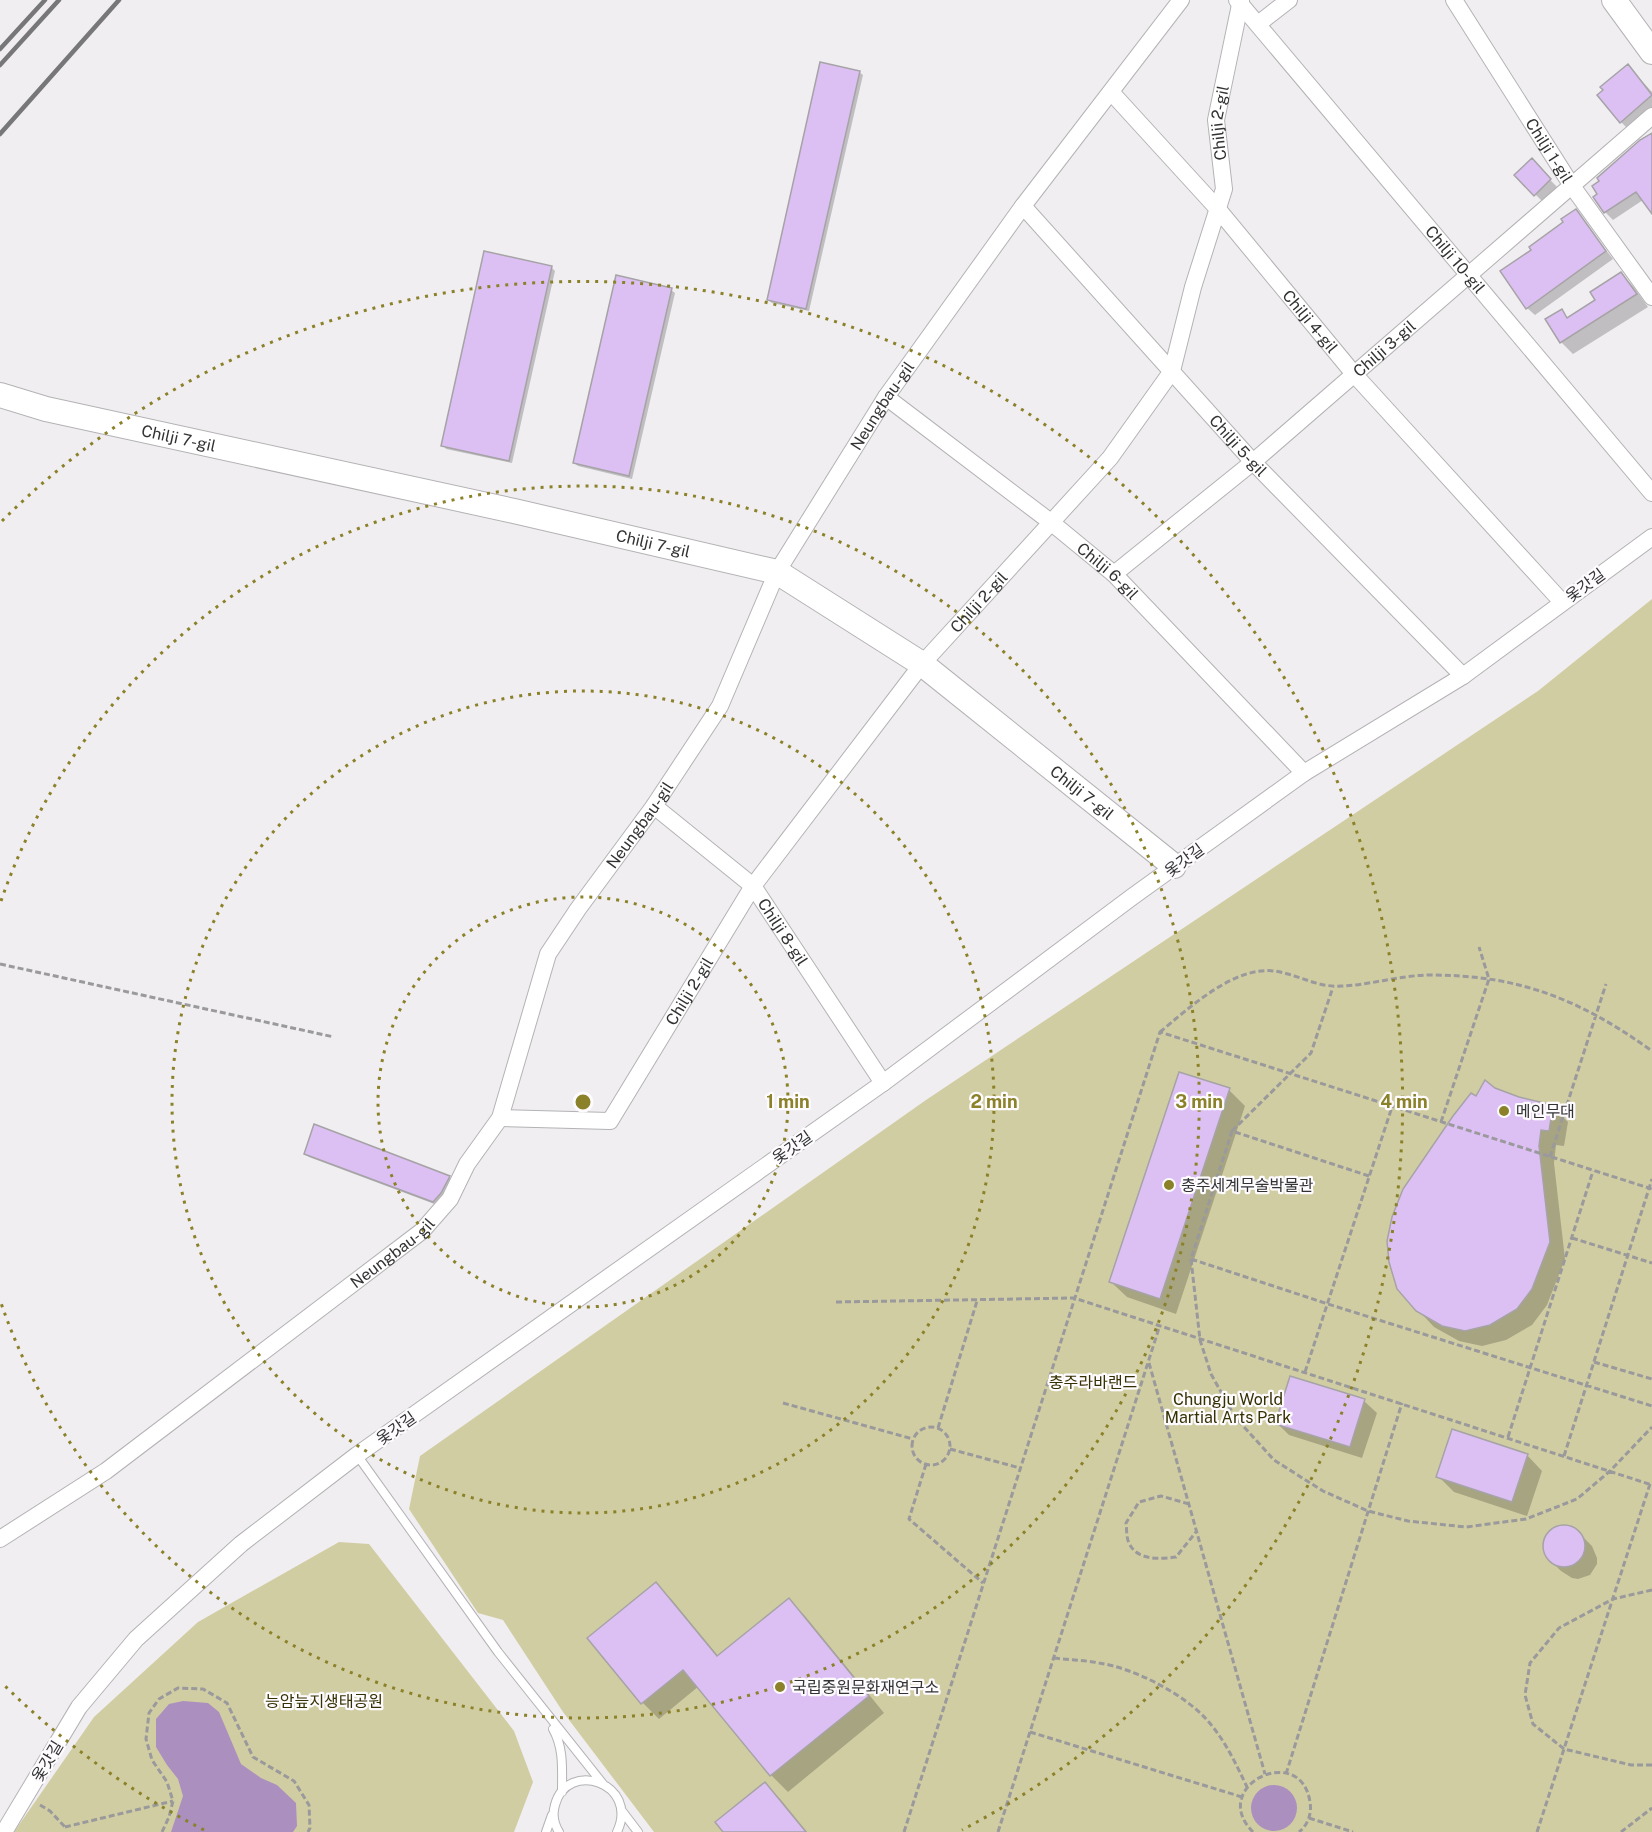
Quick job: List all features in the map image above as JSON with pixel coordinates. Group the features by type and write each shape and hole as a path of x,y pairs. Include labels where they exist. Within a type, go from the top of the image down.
{"street":[{"name":"Neungbau-gil","path":"0,1539 106,1471 422,1231 450,1199 467,1164 500,1118 548,954 578,909 654,806 720,706 777,572 886,397 1023,206 1180,0"},
{"path":"1258,24 1289,0"},
{"name":"Chilji 1-gil","path":"1455,0 1572,186 1652,297"},
{"path":"1614,0 1652,52"},
{"name":"Chilji 2-gil","path":"1240,1 1258,24"},
{"name":"Chilji 2-gil","path":"500,1118 610,1121 753,886 922,664 1110,458 1172,371 1193,287 1224,189 1216,120 1240,1"},
{"name":"Chilji 10-gil","path":"1258,24 1652,493"},
{"name":"Chilji 4-gil","path":"1111,92 1217,208 1354,374 1562,602"},
{"name":"Chilji 3-gil","path":"1114,574 1254,462 1652,116"},
{"name":"Chilji 5-gil","path":"1023,206 1254,462 1463,676"},
{"name":"Chilji 7-gil","path":"0,395 46,409 514,511 777,572 922,664 1174,866"},
{"name":"Chilji 6-gil","path":"886,397 1052,523 1114,574 1304,773"},
{"name":"Chilji 7-gil","path":"0,405 46,409"},
{"name":"옻갓길","path":"4,1832 79,1707 136,1639 241,1544 357,1455 883,1083 1174,866 1304,773 1463,676 1652,537"},
{"name":"Chilji 8-gil","path":"654,806 753,886 883,1083"}],"lane":[{"path":"357,1455 498,1652 603,1784 616,1796 622,1812 638,1832"},
{"path":"539,1705 558,1737 561,1752 562,1792"},
{"path":"559,1832 554,1820 554,1812 556,1801 562,1792 572,1784 584,1780 603,1784"},
{"path":"546,1832 554,1812"},
{"path":"616,1832 621,1822 622,1812"}],"path":[{"path":"1441,1122 1489,979 1479,947"},
{"path":"0,964 334,1037"},
{"path":"904,1832 1160,1032 1197,1001 1226,982 1246,975 1273,971 1333,987 1359,986 1390,979 1431,975 1489,979 1530,987 1572,1002 1652,1051"},
{"path":"1550,1157 1606,984"},
{"path":"1333,987 1311,1053 1232,1131 1191,1259 1200,1340 1210,1374 1235,1417 1274,1460 1323,1491 1368,1510 1408,1521 1466,1527 1526,1520 1577,1499 1610,1471 1652,1427"},
{"path":"1160,1032 1650,1189"},
{"path":"1305,1372 1392,1107"},
{"path":"1232,1131 1369,1176"},
{"path":"1508,1438 1593,1171"},
{"path":"1564,1456 1652,1179"},
{"path":"1572,1238 1652,1263"},
{"path":"1191,1259 1652,1406"},
{"path":"836,1302 1074,1298 1651,1485 1537,1832"},
{"path":"938,1428 978,1301"},
{"path":"998,1832 1159,1327"},
{"path":"1148,1361 1264,1774"},
{"path":"1594,1362 1652,1379"},
{"path":"783,1402 913,1439"},
{"path":"1286,1774 1402,1403"},
{"path":"938,1428 948,1437 950,1449 944,1460 932,1465 926,1464 913,1452 913,1439 920,1430 938,1428"},
{"path":"950,1449 1020,1468"},
{"path":"926,1464 909,1519 983,1583"},
{"path":"1189,1504 1161,1496 1139,1502 1126,1523 1129,1544 1139,1554 1153,1559 1176,1557 1196,1532"},
{"path":"1652,1590 1613,1599 1559,1628 1530,1663 1524,1695 1533,1724 1564,1749 1631,1765 1652,1765"},
{"path":"1054,1658 1102,1663 1144,1677 1179,1695 1207,1720 1228,1749 1247,1787"},
{"path":"162,1832 173,1801 167,1782 152,1760 146,1739 150,1713 159,1699 178,1688 203,1689 227,1703 253,1756 294,1781 309,1805 310,1828 308,1832"},
{"path":"1030,1732 1242,1797"},
{"path":"1250,1831 1241,1808 1242,1797 1247,1787 1255,1779 1275,1772 1296,1778 1304,1786 1309,1796 1311,1807 1309,1818 1299,1832"},
{"path":"25,1796 50,1811 65,1830 173,1801"},
{"path":"1621,1832 1652,1808"},
{"path":"1309,1818 1353,1832"}],"green space":[{"name":"Chungju World Martial Arts Park","path":"1652,599 1652,1832 654,1832 563,1712 503,1620 478,1613 409,1509 420,1456 926,1100 1538,691"},
{"name":"능암늪지생태공원","path":"339,1542 369,1544 514,1731 533,1782 514,1832 14,1832 94,1717 198,1622"}],"shaded area":[{"path":"183,1701 208,1703 219,1712 241,1764 261,1778 277,1785 296,1803 297,1826 293,1832 171,1832 183,1796 178,1779 156,1747 156,1719 169,1704"},
{"path":"1274,1785 1290,1792 1297,1808 1290,1824 1274,1831 1258,1824 1251,1808 1258,1792"}],"building":[{"path":"820,62 860,71 806,309 767,300"},
{"path":"1628,64 1652,95 1620,123 1597,95 1603,90 1600,87"},
{"path":"1652,133 1652,214 1636,192 1604,213 1593,197 1597,194 1592,186 1599,181 1597,178 1640,140"},
{"path":"1532,158 1551,179 1534,196 1514,175"},
{"path":"1576,209 1606,251 1526,309 1500,271 1531,250 1529,247 1563,222 1561,219"},
{"path":"484,251 552,266 509,461 441,446"},
{"path":"1621,272 1637,294 1560,343 1545,319 1562,309 1567,318 1595,300 1590,292"},
{"path":"616,275 672,288 629,476 573,463"},
{"name":"충주세계무술박물관","path":"1179,1072 1230,1088 1160,1299 1109,1282"},
{"path":"1485,1080 1495,1088 1519,1097 1553,1105 1549,1131 1541,1130 1539,1146 1550,1242 1532,1289 1517,1309 1490,1325 1465,1331 1442,1326 1416,1311 1397,1289 1389,1262 1387,1241 1392,1217 1403,1189 1453,1116 1471,1093 1476,1096"},
{"path":"314,1124 450,1176 433,1202 304,1154"},
{"path":"1290,1376 1365,1399 1350,1447 1275,1424"},
{"path":"1452,1429 1528,1454 1512,1502 1436,1477"},
{"path":"1564,1525 1572,1526 1579,1531 1584,1538 1584,1554 1579,1561 1572,1566 1564,1567 1556,1566 1549,1561 1544,1554 1543,1546 1544,1538 1549,1531 1556,1526"},
{"name":"국립중원문화재연구소","path":"656,1582 717,1656 789,1598 869,1696 770,1776 683,1670 641,1704 587,1638"},
{"path":"765,1782 806,1832 723,1832 715,1822"}],"railway":[{"path":"0,49 45,0"},
{"path":"0,65 59,0"},
{"path":"0,134 119,0"}],"place":[{"name":"메인무대","path":"1504,1111"},
{"name":"충주세계무술박물관","path":"1169,1185"},
{"name":"국립중원문화재연구소","path":"780,1687"}],"park label":[{"name":"충주라바랜드","path":"1093,1382"}]}
